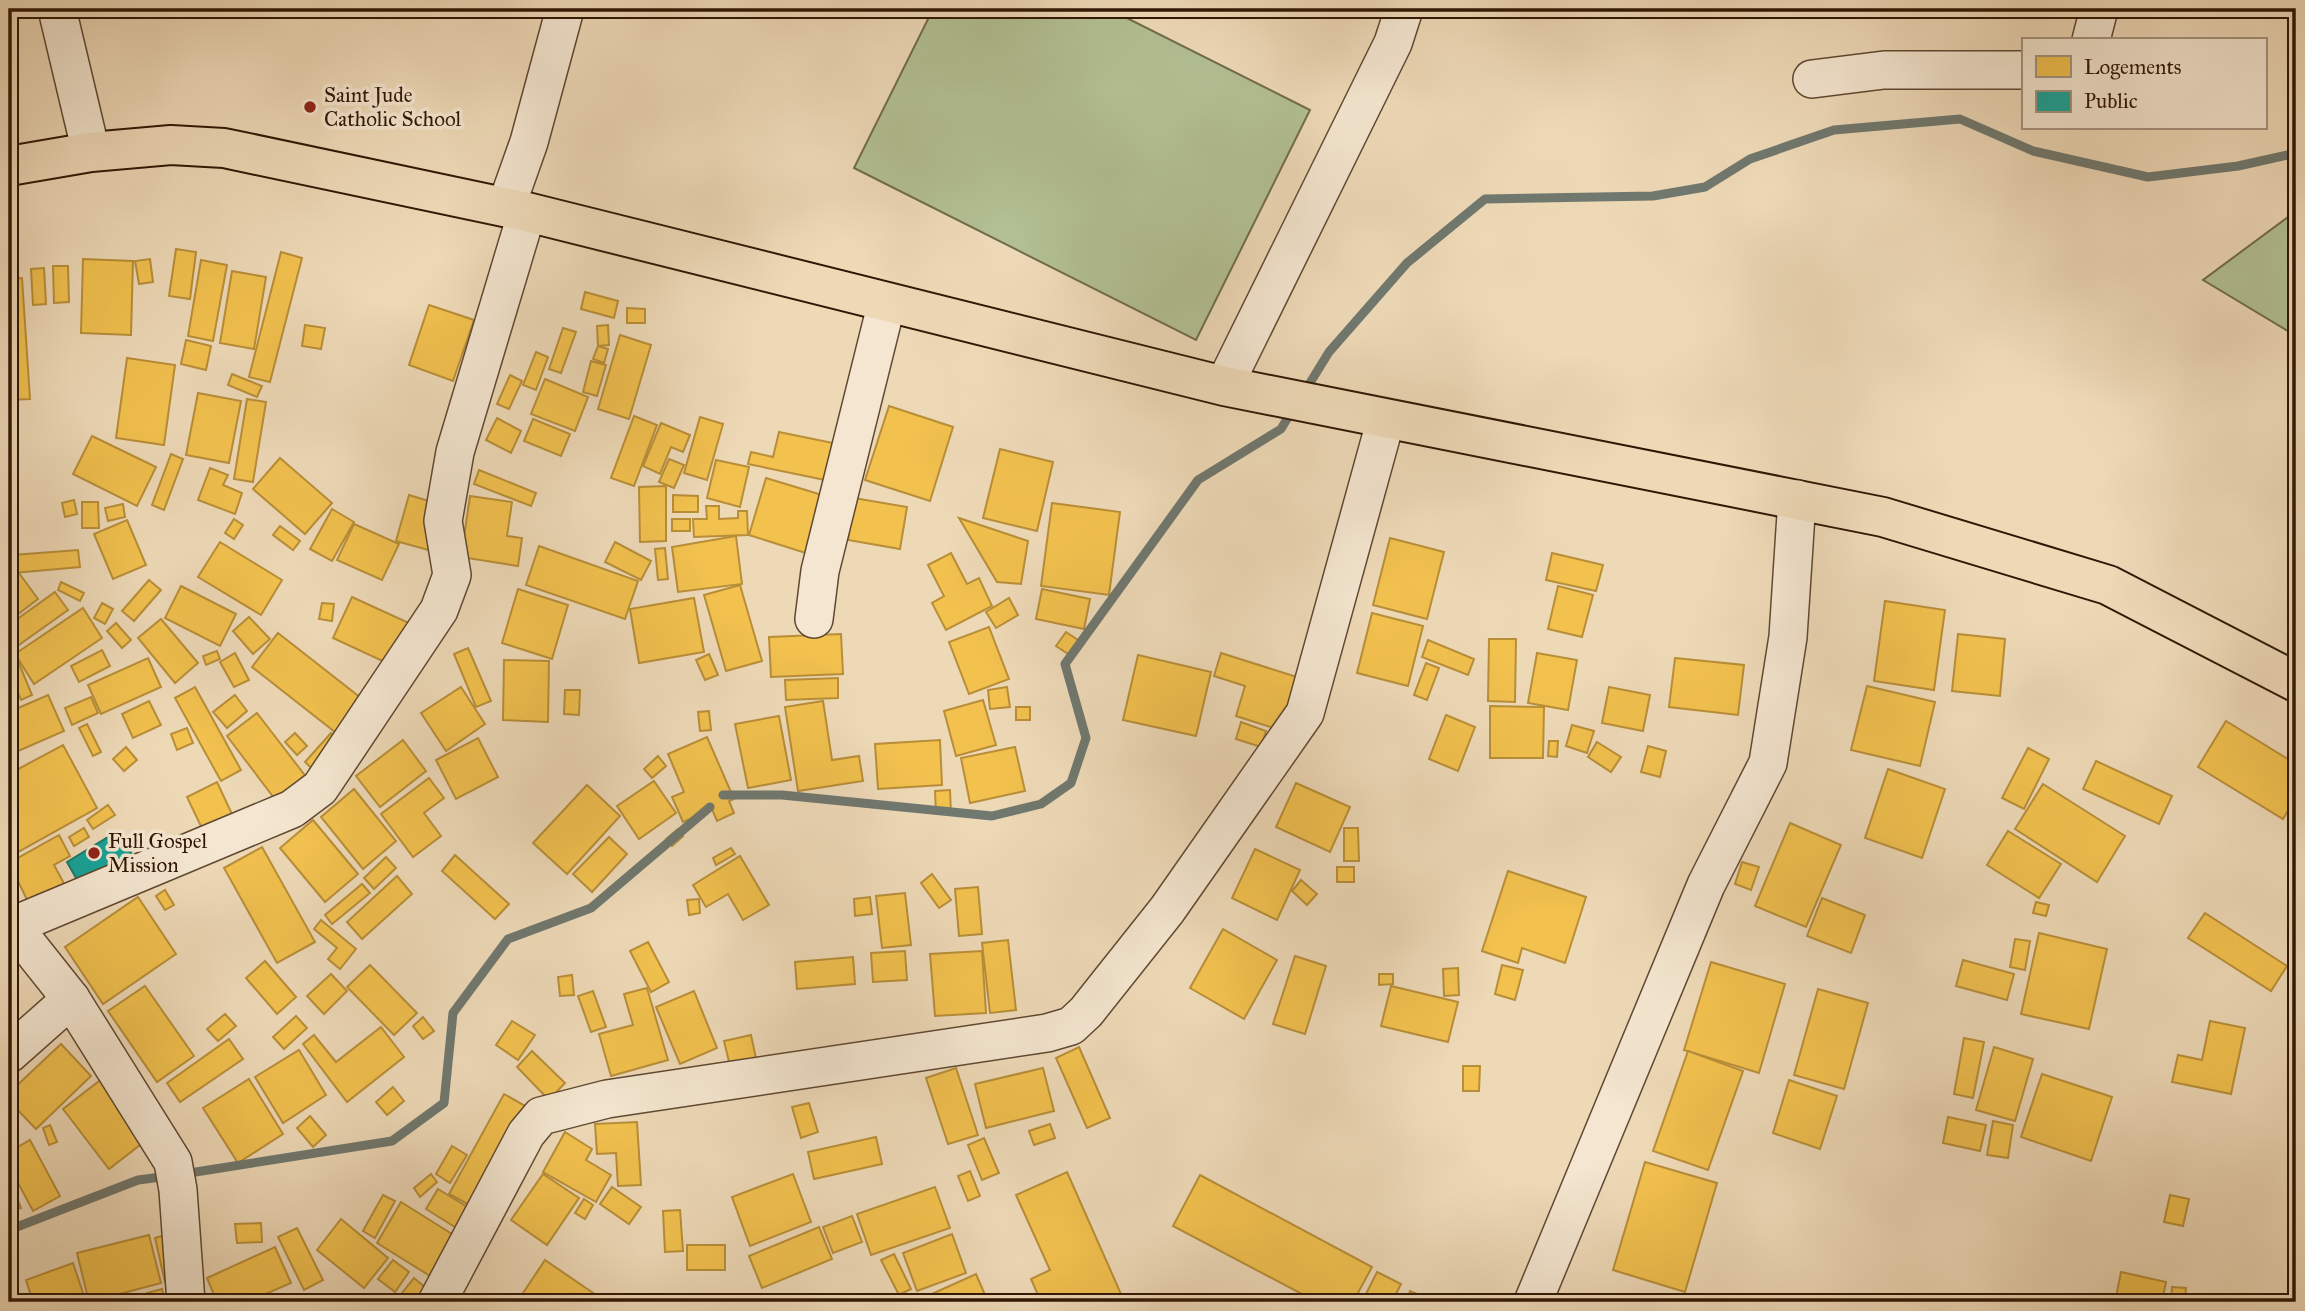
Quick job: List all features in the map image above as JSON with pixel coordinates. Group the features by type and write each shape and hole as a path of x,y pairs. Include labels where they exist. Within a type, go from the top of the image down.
{"highway":[{"path":"9,166 91,152 171,145 224,148 516,210 1239,389 1883,517 2108,585 2296,682"}],"street":[{"path":"57,9 91,152"},
{"path":"186,1302 175,1176 71,999 10,923 292,809 320,788 439,610 453,575 443,521 455,452 516,210 529,142 565,9"},
{"path":"1239,389 1393,43 1404,9"},
{"path":"2092,38 2099,9"},
{"path":"1812,79 1884,71 2022,70"},
{"path":"814,619 820,572 887,302"},
{"path":"437,1302 526,1134 541,1116 607,1099 1047,1033 1071,1026 1086,1012 1167,910 1305,713 1386,419"},
{"path":"1533,1302 1706,885 1768,763 1788,637 1797,499"},
{"path":"9,1055 71,999"}],"green space":[{"path":"933,9 1109,9 1310,110 1196,340 854,168"},
{"path":"2296,211 2296,336 2203,280"}],"building: Logements":[{"path":"176,249 196,252 190,299 169,296"},
{"path":"281,252 302,258 270,382 249,377"},
{"path":"83,259 133,261 131,335 81,333"},
{"path":"150,259 153,282 139,284 135,261"},
{"path":"201,260 227,265 213,341 188,336"},
{"path":"53,266 68,266 69,302 54,303"},
{"path":"44,268 46,304 33,305 31,269"},
{"path":"232,271 266,277 254,349 220,343"},
{"path":"22,278 30,399 9,400 9,279"},
{"path":"585,292 618,301 614,318 581,309"},
{"path":"429,305 474,320 453,381 409,365"},
{"path":"627,308 645,309 645,323 627,323"},
{"path":"305,325 325,328 321,349 302,346"},
{"path":"608,325 609,345 598,346 597,326"},
{"path":"563,328 576,332 561,373 549,369"},
{"path":"620,335 651,345 629,419 598,409"},
{"path":"186,340 211,346 206,370 181,364"},
{"path":"598,346 608,349 604,363 593,359"},
{"path":"536,352 548,357 536,390 523,385"},
{"path":"127,358 175,365 164,445 116,438"},
{"path":"591,361 606,365 597,396 583,392"},
{"path":"232,374 262,386 257,397 228,385"},
{"path":"510,375 522,381 509,409 497,404"},
{"path":"545,379 588,397 575,431 531,414"},
{"path":"198,393 241,401 229,463 186,455"},
{"path":"247,399 266,402 253,482 234,479"},
{"path":"889,406 953,427 930,501 865,480"},
{"path":"634,416 657,425 634,486 611,478"},
{"path":"700,417 723,424 707,480 684,473"},
{"path":"497,418 521,431 511,453 486,440"},
{"path":"533,419 570,434 561,456 524,441"},
{"path":"661,423 690,435 683,452 671,447 660,474 643,466"},
{"path":"779,432 833,443 825,480 748,464 751,452 773,457"},
{"path":"92,436 156,467 137,506 73,474"},
{"path":"1000,449 1053,462 1037,531 983,518"},
{"path":"171,454 183,459 164,510 152,505"},
{"path":"280,458 332,503 305,534 253,489"},
{"path":"669,459 684,465 674,488 659,482"},
{"path":"716,460 749,467 740,507 707,498"},
{"path":"210,468 228,475 223,485 242,493 235,514 198,500"},
{"path":"479,470 536,493 531,506 474,484"},
{"path":"766,478 832,498 815,556 749,535"},
{"path":"666,486 666,541 640,542 639,487"},
{"path":"409,495 445,506 432,551 396,541"},
{"path":"673,495 698,496 698,512 673,512"},
{"path":"470,496 512,502 507,536 522,538 518,566 461,557"},
{"path":"854,498 907,507 900,549 848,540"},
{"path":"74,500 77,514 65,517 62,503"},
{"path":"82,502 98,502 99,528 82,528"},
{"path":"1052,503 1120,512 1109,595 1041,586"},
{"path":"123,504 125,517 108,521 105,508"},
{"path":"706,506 719,506 719,519 738,518 738,511 747,511 748,535 694,537 693,519 707,519"},
{"path":"332,509 354,522 332,561 310,549"},
{"path":"959,518 1028,541 1021,584 997,582"},
{"path":"234,519 243,525 234,539 225,533"},
{"path":"672,519 690,519 690,531 672,531"},
{"path":"127,520 146,565 113,579 94,534"},
{"path":"354,524 399,544 382,580 337,560"},
{"path":"280,526 300,541 293,550 273,535"},
{"path":"736,536 742,584 678,592 672,547"},
{"path":"1390,538 1444,552 1427,619 1373,605"},
{"path":"220,542 282,580 261,615 198,577"},
{"path":"615,542 651,561 641,580 605,562"},
{"path":"539,546 638,581 625,619 526,585"},
{"path":"665,548 668,579 658,580 655,549"},
{"path":"78,550 80,567 14,573 13,555"},
{"path":"951,553 967,584 979,578 992,606 946,630 932,603 944,596 928,565"},
{"path":"1552,553 1603,565 1596,591 1546,580"},
{"path":"19,573 38,599 9,621 9,581"},
{"path":"149,580 161,590 134,621 122,611"},
{"path":"61,582 84,593 80,601 58,590"},
{"path":"740,585 762,661 726,671 704,595"},
{"path":"181,586 236,614 220,646 165,618"},
{"path":"1558,586 1593,595 1582,637 1548,629"},
{"path":"518,589 568,605 552,659 502,643"},
{"path":"1042,589 1090,599 1084,629 1036,619"},
{"path":"55,592 68,610 16,647 9,636 9,625"},
{"path":"352,597 411,624 391,665 333,638"},
{"path":"694,598 704,652 639,663 630,609"},
{"path":"1009,598 1018,615 996,628 986,612"},
{"path":"1885,601 1945,610 1934,690 1874,681"},
{"path":"102,603 113,609 105,624 94,618"},
{"path":"322,603 334,604 332,621 319,619"},
{"path":"83,608 102,638 34,684 15,654"},
{"path":"1372,613 1423,626 1408,686 1357,673"},
{"path":"249,617 270,639 253,654 233,631"},
{"path":"161,619 198,663 175,683 138,638"},
{"path":"116,623 131,640 122,648 107,631"},
{"path":"989,627 1009,679 969,694 949,642"},
{"path":"1066,632 1081,642 1071,656 1056,646"},
{"path":"278,633 375,709 349,743 252,667"},
{"path":"841,634 843,674 771,677 769,637"},
{"path":"1958,634 2005,639 2000,696 1952,691"},
{"path":"1489,639 1516,639 1515,702 1488,701"},
{"path":"1428,640 1474,659 1468,675 1422,657"},
{"path":"468,648 491,701 476,707 454,654"},
{"path":"102,650 110,666 79,682 71,666"},
{"path":"217,651 220,659 206,665 203,656"},
{"path":"235,653 249,680 234,687 220,662"},
{"path":"1221,653 1300,678 1283,731 1236,716 1245,686 1214,676"},
{"path":"1537,653 1577,660 1568,710 1528,703"},
{"path":"709,654 718,675 705,680 696,660"},
{"path":"1138,655 1211,672 1196,736 1123,720"},
{"path":"148,658 161,687 101,714 88,685"},
{"path":"1675,658 1744,665 1738,715 1669,707"},
{"path":"504,660 549,661 548,722 503,720"},
{"path":"18,661 32,695 21,700 9,671 9,665"},
{"path":"1426,663 1439,668 1427,700 1414,695"},
{"path":"838,678 838,698 786,700 785,680"},
{"path":"1867,686 1935,702 1920,766 1851,750"},
{"path":"195,687 241,770 221,781 175,698"},
{"path":"461,687 485,724 446,751 421,713"},
{"path":"1007,687 1010,707 990,709 988,690"},
{"path":"1609,687 1650,695 1643,731 1602,723"},
{"path":"565,690 580,690 579,715 564,714"},
{"path":"48,695 64,731 9,755 9,712"},
{"path":"235,695 247,711 227,728 213,712"},
{"path":"91,697 98,713 72,725 65,708"},
{"path":"983,700 996,745 956,756 944,711"},
{"path":"149,701 161,725 133,738 122,714"},
{"path":"823,701 832,760 859,756 863,781 798,791 785,707"},
{"path":"1490,706 1544,707 1543,758 1490,758"},
{"path":"1016,707 1030,707 1030,720 1016,720"},
{"path":"709,711 711,730 700,731 698,712"},
{"path":"257,713 317,791 287,815 227,736"},
{"path":"1446,715 1475,727 1458,771 1429,759"},
{"path":"779,716 791,780 748,788 735,724"},
{"path":"2226,721 2296,764 2296,797 2283,819 2198,767"},
{"path":"1241,722 1266,731 1261,747 1236,739"},
{"path":"87,724 101,752 93,756 79,728"},
{"path":"1572,725 1594,731 1587,753 1566,746"},
{"path":"187,728 193,743 177,750 171,734"},
{"path":"295,733 307,746 297,755 285,742"},
{"path":"331,733 349,750 323,779 305,762"},
{"path":"707,737 734,799 729,801 734,813 717,821 712,809 683,822 672,797 684,792 668,754"},
{"path":"478,738 498,777 456,799 436,760"},
{"path":"403,740 426,771 380,807 356,776"},
{"path":"940,740 942,785 878,789 875,744"},
{"path":"1549,741 1558,741 1557,757 1548,756"},
{"path":"1597,742 1621,757 1611,772 1588,757"},
{"path":"63,745 97,808 9,857 9,774"},
{"path":"1648,746 1666,751 1660,777 1641,772"},
{"path":"126,747 137,760 124,771 113,759"},
{"path":"1015,747 1025,791 970,803 961,758"},
{"path":"2028,748 2049,759 2024,809 2002,798"},
{"path":"658,756 666,766 652,778 644,769"},
{"path":"2096,761 2172,796 2159,824 2083,789"},
{"path":"1888,769 1945,789 1922,858 1865,838"},
{"path":"429,778 444,798 424,813 441,836 413,857 381,814"},
{"path":"654,781 676,813 639,839 617,806"},
{"path":"217,782 238,827 208,841 187,797"},
{"path":"1296,783 1350,807 1330,852 1276,827"},
{"path":"2043,784 2125,836 2097,882 2015,829"},
{"path":"587,785 620,816 567,874 533,843"},
{"path":"354,789 396,841 363,869 321,817"},
{"path":"950,790 951,813 936,814 935,791"},
{"path":"108,805 115,815 93,829 87,820"},
{"path":"313,820 358,874 325,902 280,848"},
{"path":"1790,823 1841,845 1806,927 1755,906"},
{"path":"84,828 89,837 74,846 69,837"},
{"path":"1344,828 1358,828 1359,861 1344,861"},
{"path":"678,829 683,836 672,846 666,839"},
{"path":"2008,831 2061,864 2039,898 1987,865"},
{"path":"59,835 70,856 54,865 74,902 38,922 9,863"},
{"path":"609,837 627,854 592,892 573,874"},
{"path":"262,847 315,942 277,963 224,868"},
{"path":"731,848 735,854 716,865 713,858"},
{"path":"1255,849 1300,870 1277,920 1232,898"},
{"path":"455,855 509,904 495,919 442,871"},
{"path":"740,856 769,905 743,920 728,894 706,907 693,885"},
{"path":"386,857 396,868 374,889 364,878"},
{"path":"1742,862 1759,867 1751,890 1735,884"},
{"path":"1337,867 1354,867 1354,882 1337,882"},
{"path":"1508,871 1586,897 1565,963 1522,948 1518,963 1482,951"},
{"path":"932,874 951,900 939,908 921,883"},
{"path":"397,876 412,894 362,939 347,922"},
{"path":"1301,880 1317,894 1307,905 1292,891"},
{"path":"362,884 370,893 332,924 325,915"},
{"path":"978,887 982,934 959,936 955,889"},
{"path":"165,890 174,905 165,910 156,896"},
{"path":"905,893 911,945 882,948 876,896"},
{"path":"138,897 176,954 103,1004 65,947"},
{"path":"870,897 872,914 855,916 854,899"},
{"path":"1822,898 1865,915 1851,953 1807,936"},
{"path":"699,899 700,913 689,915 687,900"},
{"path":"2036,902 2049,905 2046,916 2033,913"},
{"path":"2205,913 2287,966 2271,991 2188,938"},
{"path":"321,920 356,949 340,969 328,959 337,948 314,929"},
{"path":"1223,929 1277,960 1244,1019 1190,988"},
{"path":"2039,933 2107,949 2089,1029 2021,1014"},
{"path":"2015,939 2030,941 2025,970 2010,967"},
{"path":"1008,940 1016,1010 990,1013 982,943"},
{"path":"648,942 669,982 651,992 630,951"},
{"path":"905,951 907,980 873,982 871,953"},
{"path":"982,951 986,1013 935,1016 930,954"},
{"path":"1295,956 1326,966 1305,1034 1273,1024"},
{"path":"853,957 855,984 797,989 795,962"},
{"path":"1963,960 2014,974 2007,1000 1956,986"},
{"path":"265,961 296,997 277,1014 246,978"},
{"path":"1711,962 1785,984 1759,1073 1684,1050"},
{"path":"370,965 417,1013 394,1035 347,987"},
{"path":"1502,965 1523,970 1515,1000 1495,994"},
{"path":"1458,968 1459,995 1444,996 1443,969"},
{"path":"331,974 347,991 324,1014 307,996"},
{"path":"1379,974 1393,974 1393,984 1379,985"},
{"path":"572,975 574,995 560,996 558,977"},
{"path":"145,986 194,1056 157,1082 108,1011"},
{"path":"1391,986 1458,1002 1448,1042 1381,1026"},
{"path":"647,988 668,1060 611,1076 599,1034 633,1025 624,994"},
{"path":"1818,989 1868,1003 1844,1089 1794,1075"},
{"path":"593,991 606,1027 591,1032 578,996"},
{"path":"694,991 717,1048 680,1064 656,1007"},
{"path":"225,1014 236,1026 218,1041 207,1029"},
{"path":"296,1016 307,1028 284,1049 273,1037"},
{"path":"423,1017 434,1031 423,1039 413,1026"},
{"path":"512,1021 535,1035 518,1060 496,1045"},
{"path":"2210,1021 2245,1028 2231,1094 2172,1082 2178,1055 2202,1060"},
{"path":"381,1027 404,1057 347,1102 303,1044 314,1035 336,1062"},
{"path":"751,1035 757,1063 731,1070 724,1041"},
{"path":"1964,1038 1984,1042 1973,1098 1954,1094"},
{"path":"229,1039 243,1059 180,1102 167,1083"},
{"path":"61,1044 91,1076 36,1129 9,1101 9,1093"},
{"path":"1079,1047 1110,1118 1087,1128 1056,1058"},
{"path":"1994,1047 2033,1059 2015,1121 1976,1110"},
{"path":"299,1050 326,1095 283,1123 255,1077"},
{"path":"532,1051 565,1083 549,1100 517,1067"},
{"path":"1688,1051 1743,1071 1708,1170 1653,1151"},
{"path":"1463,1066 1480,1066 1479,1091 1463,1091"},
{"path":"956,1068 978,1135 948,1144 926,1078"},
{"path":"1043,1068 1054,1111 986,1128 975,1084"},
{"path":"2042,1074 2112,1097 2091,1161 2021,1137"},
{"path":"103,1078 149,1138 109,1169 63,1109"},
{"path":"249,1079 283,1134 238,1163 203,1108"},
{"path":"1789,1080 1837,1096 1820,1149 1773,1133"},
{"path":"393,1087 404,1101 387,1115 376,1102"},
{"path":"504,1094 541,1115 486,1214 449,1194"},
{"path":"809,1103 818,1132 801,1138 792,1107"},
{"path":"310,1116 326,1135 313,1147 297,1128"},
{"path":"1948,1117 1986,1125 1980,1151 1943,1143"},
{"path":"1993,1121 2013,1125 2008,1158 1987,1155"},
{"path":"637,1122 641,1185 618,1186 616,1153 597,1154 595,1124"},
{"path":"1050,1124 1055,1138 1034,1145 1029,1131"},
{"path":"50,1125 57,1142 49,1145 43,1128"},
{"path":"565,1132 592,1149 586,1160 611,1175 596,1202 543,1172"},
{"path":"876,1137 882,1164 814,1179 808,1152"},
{"path":"984,1138 999,1173 982,1180 968,1145"},
{"path":"30,1140 60,1196 33,1211 9,1166 9,1152"},
{"path":"452,1146 467,1155 450,1183 436,1174"},
{"path":"1645,1162 1717,1183 1685,1292 1613,1270"},
{"path":"970,1171 980,1196 968,1201 958,1176"},
{"path":"1067,1172 1121,1294 1104,1302 1041,1302 1031,1279 1050,1270 1016,1195"},
{"path":"431,1174 437,1182 420,1197 414,1188"},
{"path":"543,1174 579,1198 547,1245 511,1220"},
{"path":"793,1174 811,1222 750,1246 732,1197"},
{"path":"1200,1175 1372,1267 1353,1302 1317,1302 1173,1226"},
{"path":"612,1187 641,1207 629,1224 600,1204"},
{"path":"935,1187 950,1228 871,1255 857,1214"},
{"path":"438,1189 487,1219 474,1239 426,1209"},
{"path":"14,1191 21,1208 9,1212 9,1193"},
{"path":"383,1195 395,1201 375,1238 363,1231"},
{"path":"2170,1195 2189,1199 2183,1226 2164,1222"},
{"path":"584,1199 593,1205 585,1219 575,1213"},
{"path":"401,1202 468,1244 443,1284 377,1243"},
{"path":"680,1210 683,1251 665,1252 663,1211"},
{"path":"852,1216 862,1242 833,1253 823,1227"},
{"path":"341,1219 388,1258 364,1288 317,1250"},
{"path":"261,1223 262,1242 237,1243 235,1224"},
{"path":"819,1227 832,1259 762,1288 749,1256"},
{"path":"297,1228 323,1280 304,1290 278,1237"},
{"path":"172,1233 182,1278 165,1282 155,1238"},
{"path":"952,1234 966,1273 917,1291 903,1253"},
{"path":"149,1235 161,1283 89,1302 77,1253"},
{"path":"687,1245 725,1245 725,1270 687,1270"},
{"path":"275,1247 291,1283 247,1302 217,1302 207,1278"},
{"path":"894,1254 911,1289 899,1295 881,1260"},
{"path":"393,1260 409,1272 395,1292 378,1279"},
{"path":"545,1260 599,1297 596,1302 517,1302"},
{"path":"73,1263 86,1302 33,1302 26,1280"},
{"path":"1377,1272 1401,1284 1392,1302 1362,1302"},
{"path":"2121,1272 2166,1282 2162,1302 2115,1302"},
{"path":"976,1274 988,1302 928,1302 925,1297"},
{"path":"414,1278 443,1302 395,1302"},
{"path":"2172,1287 2186,1288 2185,1302 2171,1302"},
{"path":"162,1289 164,1297 149,1301 147,1293"},
{"path":"1410,1291 1436,1302 1406,1302"}],"building: Public":[{"path":"118,831 140,868 88,899 67,862"}],"waterway":[{"path":"1305,391 1329,352 1407,263 1485,199 1653,196 1705,187 1750,159 1834,130 1960,119 2033,151 2148,177 2238,166 2296,153"},
{"path":"723,795 782,795 992,816 1041,804 1071,783 1086,738 1065,664 1198,480 1281,429 1293,409"},
{"path":"183,1174 392,1141 444,1103 453,1013 508,939 591,908 710,807"},
{"path":"9,1230 138,1180 169,1176"}],"place":[{"name":"Saint Jude Catholic School","path":"310,107"},
{"name":"Full Gospel Mission","path":"94,853"}]}
